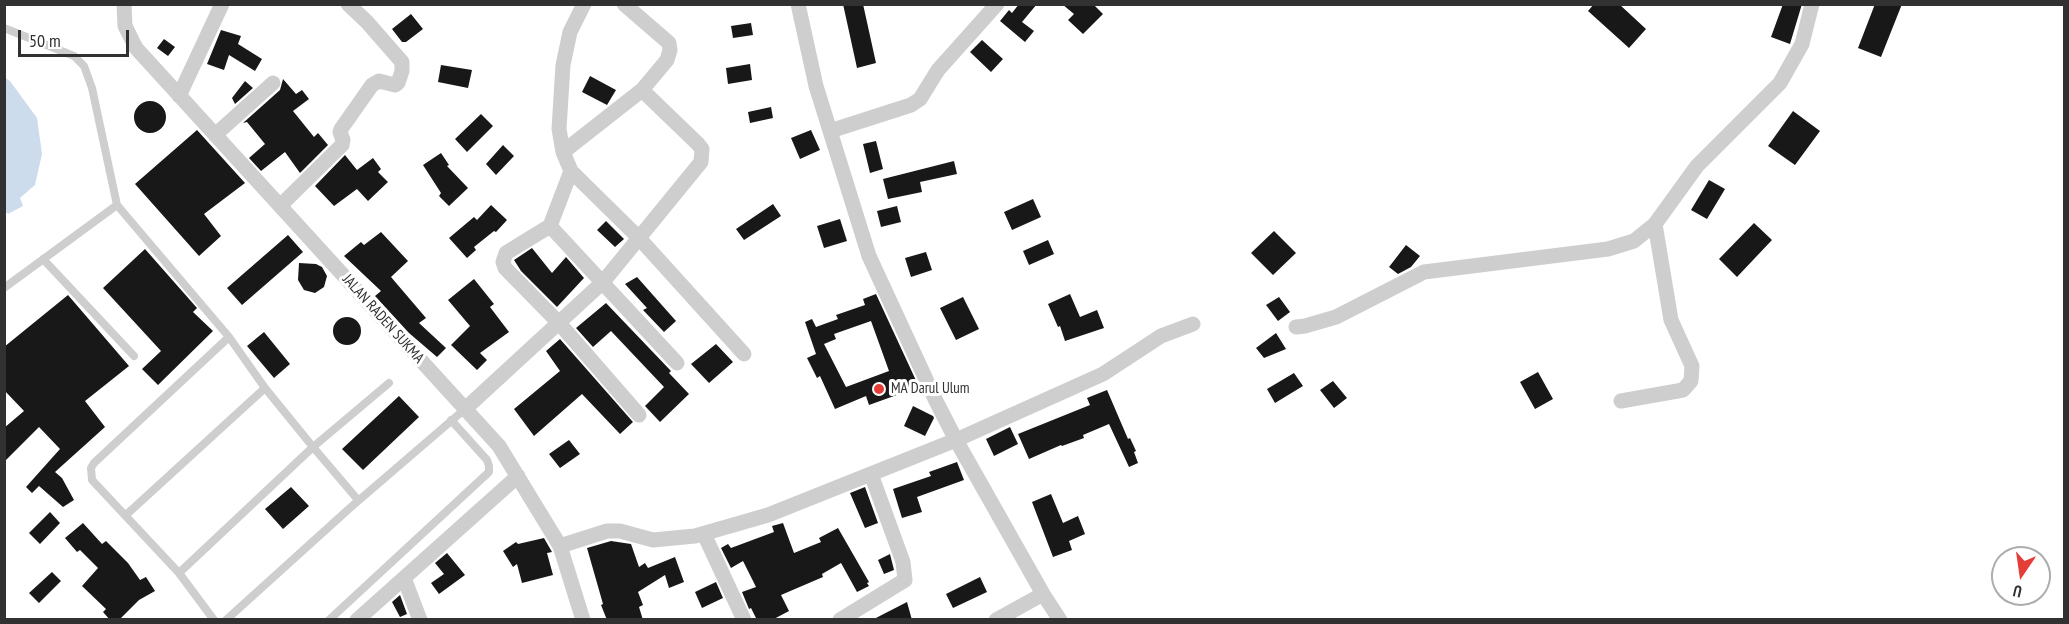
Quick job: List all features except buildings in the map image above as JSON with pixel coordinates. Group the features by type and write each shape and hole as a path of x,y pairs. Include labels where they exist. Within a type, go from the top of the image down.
{"street":[{"name":"JALAN RADEN SUKMA","path":"124,4 125,26 136,48 499,446 560,546 583,620"},
{"path":"179,96 222,4"},
{"path":"280,206 342,145 341,129 372,85 379,81 395,85 402,71 402,62 348,4"},
{"path":"584,4 570,32 563,65 559,129 562,153 571,171 639,238 744,354"},
{"path":"562,153 642,90 667,60 670,50 664,38 624,4"},
{"path":"798,4 816,86 869,256 956,440 1060,620"},
{"path":"830,131 911,105 920,99 938,70 997,4"},
{"path":"1296,327 1336,316 1424,272 1608,249 1634,241 1655,224 1697,166 1780,83 1802,44 1812,4"},
{"path":"215,135 273,83"},
{"path":"465,409 603,282 701,162 702,155 698,144 642,90"},
{"path":"571,171 550,226 506,253 503,262 505,268 559,323 639,415"},
{"path":"1621,401 1683,390 1691,381 1692,366 1671,320 1655,224"},
{"path":"550,226 677,363"},
{"path":"560,546 607,531 620,531 653,540 705,534 768,514 956,440 1103,374 1161,336 1193,324"},
{"path":"840,620 905,580 903,562 871,474"},
{"path":"357,620 518,476"},
{"path":"705,534 744,620"},
{"path":"404,578 420,620"},
{"path":"996,620 1043,594"}],"lane":[{"path":"4,28 74,56 84,66 92,88 117,205 229,337 265,388 358,500"},
{"path":"4,288 117,205"},
{"path":"44,259 134,357"},
{"path":"214,620 179,573 92,480 91,468 229,337"},
{"path":"179,573 313,447 389,383"},
{"path":"126,515 265,388"},
{"path":"226,620 358,500 465,409"},
{"path":"329,620 489,472 487,460 451,420"}],"water":[{"path":"4,77 10,81 37,118 42,154 35,185 20,198 23,206 8,214 4,210"}],"place":[{"name":"MA Darul Ulum","path":"879,389"}]}
